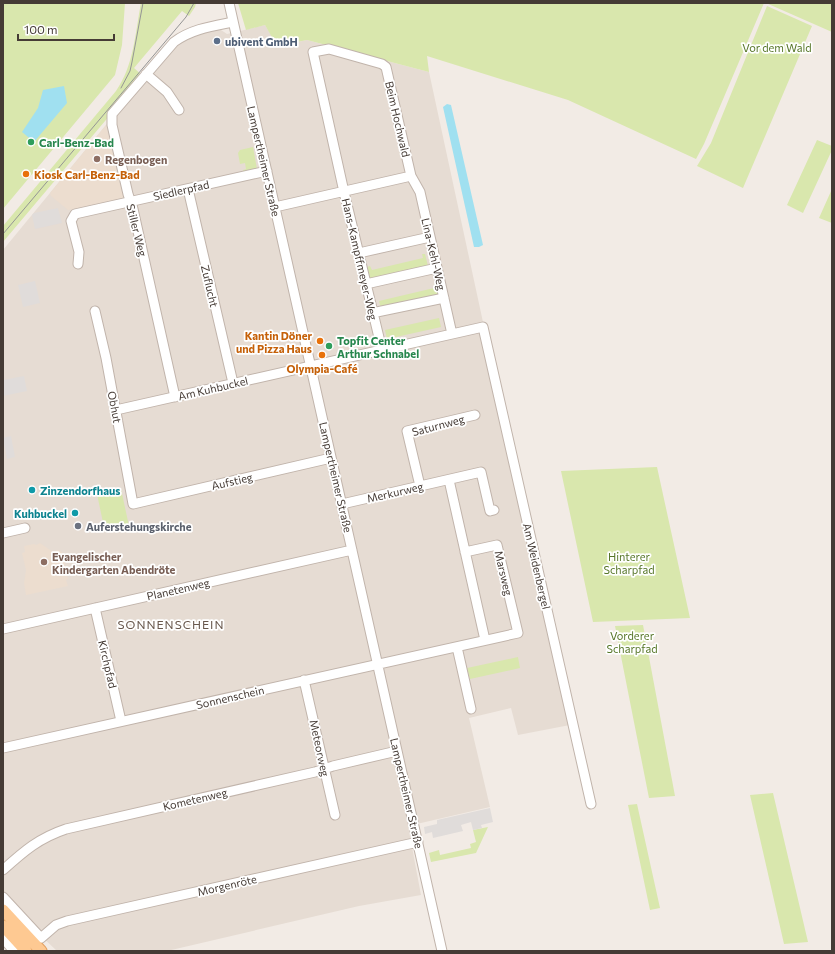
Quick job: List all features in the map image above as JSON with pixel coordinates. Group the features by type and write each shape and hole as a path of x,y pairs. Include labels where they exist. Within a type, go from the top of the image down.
{"main road":[{"path":"3,910 41,951"},
{"path":"3,926 26,951"}],"street":[{"name":"Lampertheimer Straße","path":"229,3 442,951"},
{"name":"Stiller Weg","path":"176,397 133,209 112,125 112,114 174,42 183,35 193,31 233,22"},
{"name":"Beim Hochwald","path":"344,192 313,52 329,49 382,64 386,67 411,176"},
{"path":"146,74 167,92 179,110"},
{"name":"Siedlerpfad","path":"78,264 79,252 71,221 75,214 267,171"},
{"path":"275,207 411,176"},
{"name":"Lina-Kehl-Weg","path":"411,176 420,192 452,334"},
{"name":"Zuflucht","path":"188,188 233,383"},
{"name":"Hans-Kampffmeyer-Weg","path":"344,192 382,350"},
{"path":"359,253 430,237"},
{"path":"366,284 437,268"},
{"path":"372,313 444,298"},
{"name":"Obhut","path":"95,311 116,410 133,504"},
{"name":"Am Weidenbergel","path":"452,334 483,327 591,804"},
{"path":"311,366 452,334"},
{"name":"Am Kuhbuckel","path":"116,410 311,366"},
{"name":"Saturnweg","path":"420,486 407,431 475,415"},
{"name":"Aufstieg","path":"133,504 331,458"},
{"name":"Merkurweg","path":"342,504 481,472 490,511 494,510"},
{"path":"449,480 485,640"},
{"path":"3,533 25,528"},
{"name":"Marsweg","path":"465,552 497,545 518,633"},
{"name":"Planetenweg","path":"3,629 352,550"},
{"name":"Kirchpfad","path":"95,608 121,721"},
{"name":"Sonnenschein","path":"3,748 518,633"},
{"path":"457,647 471,709"},
{"name":"Meteorweg","path":"304,680 335,815"},
{"name":"Kometenweg","path":"3,870 26,849 38,841 53,833 66,829 308,774 397,751"},
{"name":"Morgenröte","path":"3,897 41,938 56,925 67,921 418,842"},
{"path":"3,938 14,951"}],"shaded area":[{"path":"265,25 278,46 307,40 429,72 570,725 518,735 511,708 469,718 490,807 408,826 421,895 359,906 167,951 57,951 38,933 3,894 3,250 106,125 180,40 218,28 227,34"},
{"name":"Regenbogen","path":"106,125 123,197 121,199 68,210 51,196 50,193"},
{"path":"58,208 62,223 35,229 32,215 34,213"},
{"path":"35,281 40,303 23,307 18,285"},
{"path":"24,376 27,391 3,396 3,380"},
{"path":"11,436 15,457 7,459 3,438"},
{"name":"Evangelischer Kindergarten Abendröte","path":"40,543 53,552 59,550 62,552 68,579 66,580 68,586 26,595 24,583 26,570 22,553 25,552 24,546 36,545"},
{"path":"490,808 493,822 481,825 482,828 473,830 471,822 461,825 463,831 433,838 432,832 425,834 424,827 437,824 437,820"}],"green space":[{"name":"Carl-Benz-Bad","path":"3,3 125,3 122,45 115,75 3,209"},
{"path":"141,3 196,3 189,16 182,11 134,68 143,76 3,242 3,226 116,91 122,81 127,71 133,49"},
{"path":"238,3 764,3 704,144 696,159 568,100 427,56 429,72 307,40 277,46 265,25 246,30"},
{"path":"766,3 832,3 832,32"},
{"name":"Vor dem Wald","path":"767,6 812,26 743,188 697,166 711,143"},
{"path":"817,140 832,146 832,150 803,213 787,205"},
{"path":"253,147 257,169 244,173 243,170 246,169 245,163 240,164 238,153 240,150"},
{"path":"832,189 832,223 819,218"},
{"path":"422,254 425,254 428,266 369,279 367,267 370,266 372,270 423,258"},
{"path":"434,284 437,284 439,296 381,309 379,301 434,288"},
{"path":"439,318 441,327 387,339 385,330"},
{"name":"Hinterer Scharpfad","path":"657,467 690,618 593,622 561,471"},
{"path":"121,489 129,526 105,532 97,494"},
{"name":"Vorderer Scharpfad","path":"643,625 675,796 649,798 615,626"},
{"path":"518,657 520,668 470,679 467,668"},
{"path":"773,793 808,942 784,944 750,795"},
{"path":"637,804 660,908 650,910 628,805"},
{"path":"488,827 476,853 431,862 429,853 439,850 440,855 471,848 470,844 476,842 473,830"}],"water":[{"path":"64,86 67,103 34,142 22,132 38,108 43,90"},
{"path":"447,104 451,105 483,245 479,247 474,247 443,107"}],"tram line":[{"path":"121,88 130,71 143,3"},
{"path":"3,234 186,17 194,3"}],"place":[{"name":"ubivent GmbH","path":"217,41"},
{"name":"Carl-Benz-Bad","path":"31,142"},
{"name":"Regenbogen","path":"97,159"},
{"name":"Kiosk Carl-Benz-Bad","path":"26,174"},
{"name":"Kantin Döner und Pizza Haus","path":"320,341"},
{"name":"Topfit Center Arthur Schnabel","path":"329,346"},
{"name":"Olympia-Café","path":"322,355"},
{"name":"Zinzendorfhaus","path":"32,490"},
{"name":"Kuhbuckel","path":"75,513"},
{"name":"Auferstehungskirche","path":"78,526"},
{"name":"Evangelischer Kindergarten Abendröte","path":"44,562"}],"district":[{"name":"SONNENSCHEIN","path":"171,624"}]}
